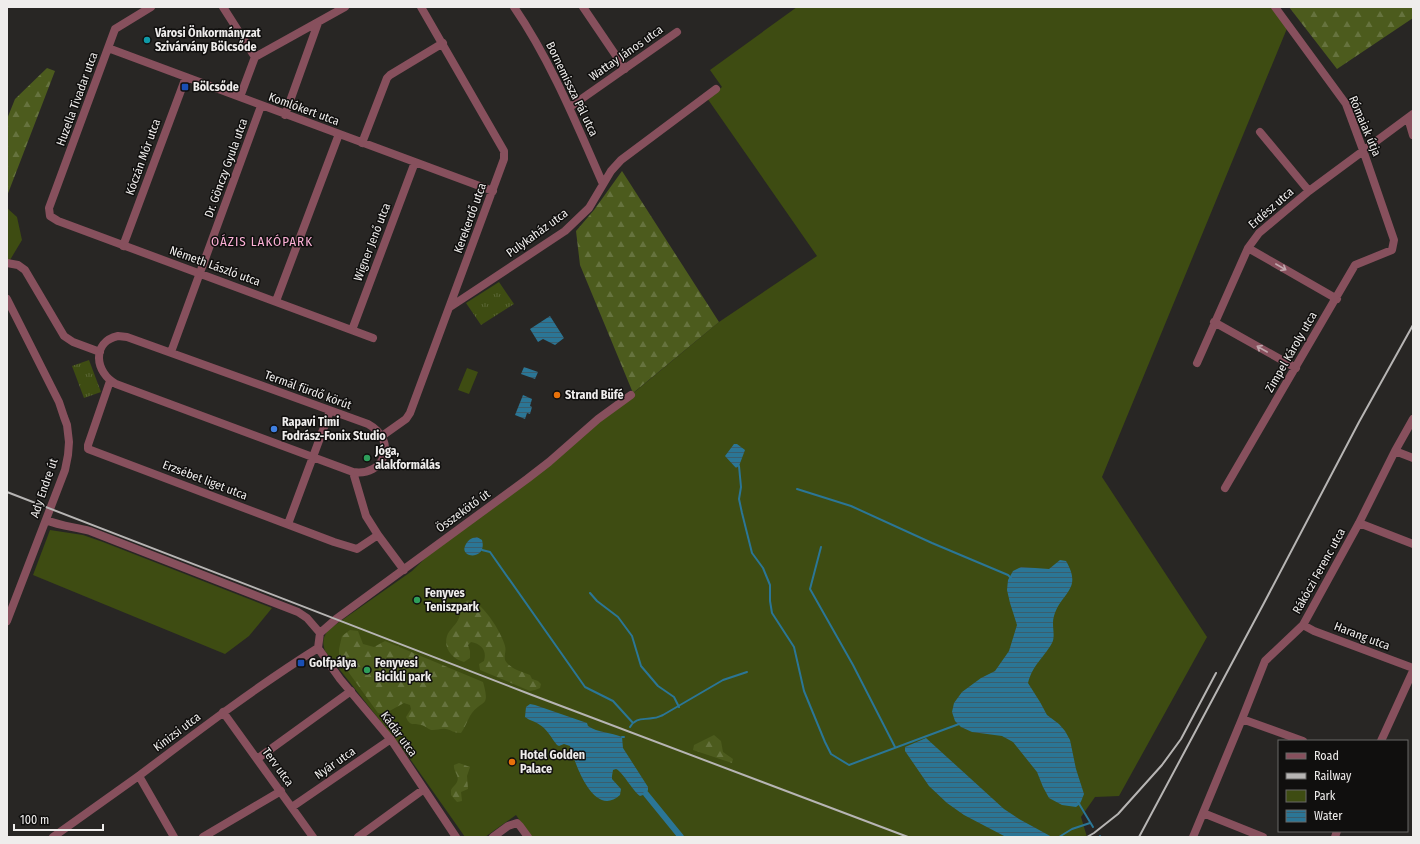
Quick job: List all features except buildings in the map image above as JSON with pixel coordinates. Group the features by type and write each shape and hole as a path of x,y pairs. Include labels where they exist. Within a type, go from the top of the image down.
{"street":[{"name":"Huzella Tivadar utca","path":"50,216 49,208 115,29 151,7"},
{"path":"223,7 255,57"},
{"path":"240,97 255,57 345,7"},
{"name":"Kerekerdő utca","path":"382,436 406,419 410,413 502,168 504,159 504,151 421,7"},
{"name":"Bornemissza Pál utca","path":"514,7 525,24 570,107 603,184"},
{"path":"583,7 626,69"},
{"name":"Rómaiak útja","path":"1275,7 1346,104 1394,240 1393,246"},
{"path":"285,114 318,23"},
{"name":"Wattay János utca","path":"570,107 677,32"},
{"path":"362,143 387,78 443,43"},
{"name":"Komlókert utca","path":"108,48 261,106 493,190"},
{"name":"Kóczán Mór utca","path":"123,246 186,77"},
{"name":"Pulykaház utca","path":"450,307 564,231 589,208 611,170 621,160 716,89"},
{"name":"Dr. Gönczy Gyula utca","path":"171,352 261,106"},
{"path":"1410,116 1413,135"},
{"name":"Erdész utca","path":"1197,363 1248,248 1259,233 1309,191 1410,116"},
{"path":"1260,132 1309,191"},
{"path":"276,302 339,134"},
{"name":"Wigner Jenő utca","path":"352,330 415,162"},
{"name":"Németh László utca","path":"50,216 58,222 373,338"},
{"name":"Zimpel Károly utca","path":"1225,488 1356,265 1392,250 1393,246"},
{"path":"1248,248 1336,299"},
{"path":"7,263 18,265 25,270 64,336 73,342 100,352 99,359 101,368 105,376 116,384 352,472 369,472 381,462 386,446 382,436"},
{"name":"Ady Endre út","path":"7,299 59,402 67,425 68,455 65,470 7,621"},
{"path":"1214,322 1296,368"},
{"name":"Termál fürdő körút","path":"100,352 108,341 114,337 122,336 171,352 368,424 377,430 382,436"},
{"name":"Erzsébet liget utca","path":"110,381 88,445 88,449 334,542 357,549 378,535"},
{"name":"Összekötő út","path":"320,633 336,619 534,474 598,419 631,396"},
{"path":"288,524 330,411"},
{"name":"Rákóczi Ferenc utca","path":"1193,837 1265,661 1302,625 1360,523 1395,451 1413,419"},
{"path":"1395,451 1413,458"},
{"path":"352,472 366,516 404,570"},
{"path":"46,520 53,523 90,531 298,612 307,618 320,633 318,648"},
{"path":"1360,523 1413,544"},
{"name":"Harang utca","path":"1302,625 1413,670"},
{"name":"Kádár utca","path":"318,648 391,739 456,837"},
{"name":"Kinizsi utca","path":"54,837 139,776 223,712 318,648"},
{"path":"1381,740 1413,670"},
{"path":"257,759 351,691"},
{"name":"Terv utca","path":"223,712 313,837"},
{"path":"1242,719 1300,740"},
{"name":"Nyár utca","path":"292,808 391,739"},
{"path":"139,776 174,837"},
{"path":"358,837 424,789"},
{"path":"203,837 281,791"},
{"path":"1203,813 1263,837"},
{"path":"493,837 508,826 516,823 528,837"}],"green space":[{"path":"797,7 1275,7 1288,26 1102,477 1207,637 1119,796 1095,797 1081,817 1087,837 531,837 516,815 485,837 465,837 408,756 325,651 323,642 325,635 328,630 412,571 445,539 631,395 719,322 817,256 707,98 722,87 710,70"},
{"path":"1289,7 1413,7 1413,18 1337,69"},
{"path":"47,68 55,71 7,196 7,119 15,99"},
{"path":"622,171 719,322 633,393 580,265 576,231 594,210"},
{"path":"7,208 17,217 22,240 10,260 7,261"},
{"path":"499,282 514,304 481,325 466,303"},
{"path":"89,360 101,392 84,398 72,366"},
{"path":"467,368 478,372 469,394 458,390"},
{"path":"50,530 83,535 103,542 272,608 249,636 225,654 33,575"},
{"path":"468,600 481,607 494,623 503,641 505,648 505,659 507,663 515,669 530,675 532,679 538,681 541,684 540,688 530,691 480,670 479,664 484,661 485,654 483,648 478,644 471,642 468,645 470,658 464,662 460,661 450,653 446,645 447,636 458,620 464,602"},
{"path":"350,630 358,631 363,644 374,647 385,641 483,682 486,697 484,703 470,716 461,733 456,733 448,729 432,730 421,725 411,724 406,717 411,709 410,705 404,703 384,714 378,713 339,659 339,649 342,636"},
{"path":"714,735 721,741 723,752 733,759 732,763 693,750 694,745"},
{"path":"459,763 470,767 467,776 468,789 461,792 462,801 457,802 451,795 451,790 458,780 454,765"}],"water":[{"path":"550,316 564,338 555,345 543,339 538,342 530,329"},
{"path":"524,367 538,372 535,379 521,374"},
{"path":"523,395 532,399 530,414 527,413 525,419 515,415"},
{"path":"734,444 737,444 745,450 739,466 736,468 725,456"},
{"path":"477,537 482,540 483,547 481,552 473,556 469,555 464,549 466,544 471,539"},
{"path":"1060,560 1066,561 1071,571 1072,585 1061,601 1054,616 1054,637 1052,643 1035,666 1028,683 1047,715 1059,724 1070,740 1076,769 1084,794 1080,804 1076,807 1062,805 1049,798 1037,772 1013,742 1002,736 972,732 961,727 955,721 952,712 954,703 962,692 981,678 995,671 1009,651 1017,625 1007,590 1008,580 1013,571 1021,567 1049,569"},
{"path":"530,704 587,723 588,726 596,730 622,737 623,748 648,787 646,794 640,796 616,769 613,770 612,779 621,789 620,795 611,801 602,800 594,795 581,776 570,746 564,744 559,746 557,745 543,727 525,717 526,707"},
{"path":"926,738 1004,809 1052,837 1006,837 964,815 947,803 929,786 905,751 905,747"}],"waterway":[{"path":"739,466 741,487 739,499 752,553 763,568 770,585 772,613 794,647 804,691 831,754 849,765 959,724"},
{"path":"797,489 851,506 932,543 1008,575 1011,578"},
{"path":"821,547 810,589 853,665 895,747"},
{"path":"482,550 490,552 585,687 613,701 633,723"},
{"path":"590,593 597,601 618,617 632,636 641,666 658,686 674,697 679,707"},
{"path":"630,727 637,720 656,718 663,715 723,680 747,672"},
{"path":"646,794 681,837"},
{"path":"1078,802 1093,827"},
{"path":"1059,837 1072,829 1090,823"}],"railway":[{"path":"1139,837 1359,422 1413,325"},
{"path":"7,492 532,695 908,837"},
{"path":"1087,837 1118,814 1162,765 1181,739 1216,673"}],"place":[{"name":"Városi Önkormányzat Szivárvány Bölcsőde","path":"147,40"},
{"name":"Bölcsőde","path":"185,87"},
{"name":"Strand Büfé","path":"557,395"},
{"name":"Rapavi Timi Fodrász-Fonix Studio","path":"274,429"},
{"name":"Jóga, alakformálás","path":"367,458"},
{"name":"Fenyves Teniszpark","path":"417,600"},
{"name":"Golfpálya","path":"301,663"},
{"name":"Fenyvesi Bicikli park","path":"367,670"},
{"name":"Hotel Golden Palace","path":"512,762"}],"district":[{"name":"OÁZIS LAKÓPARK","path":"262,241"}]}
